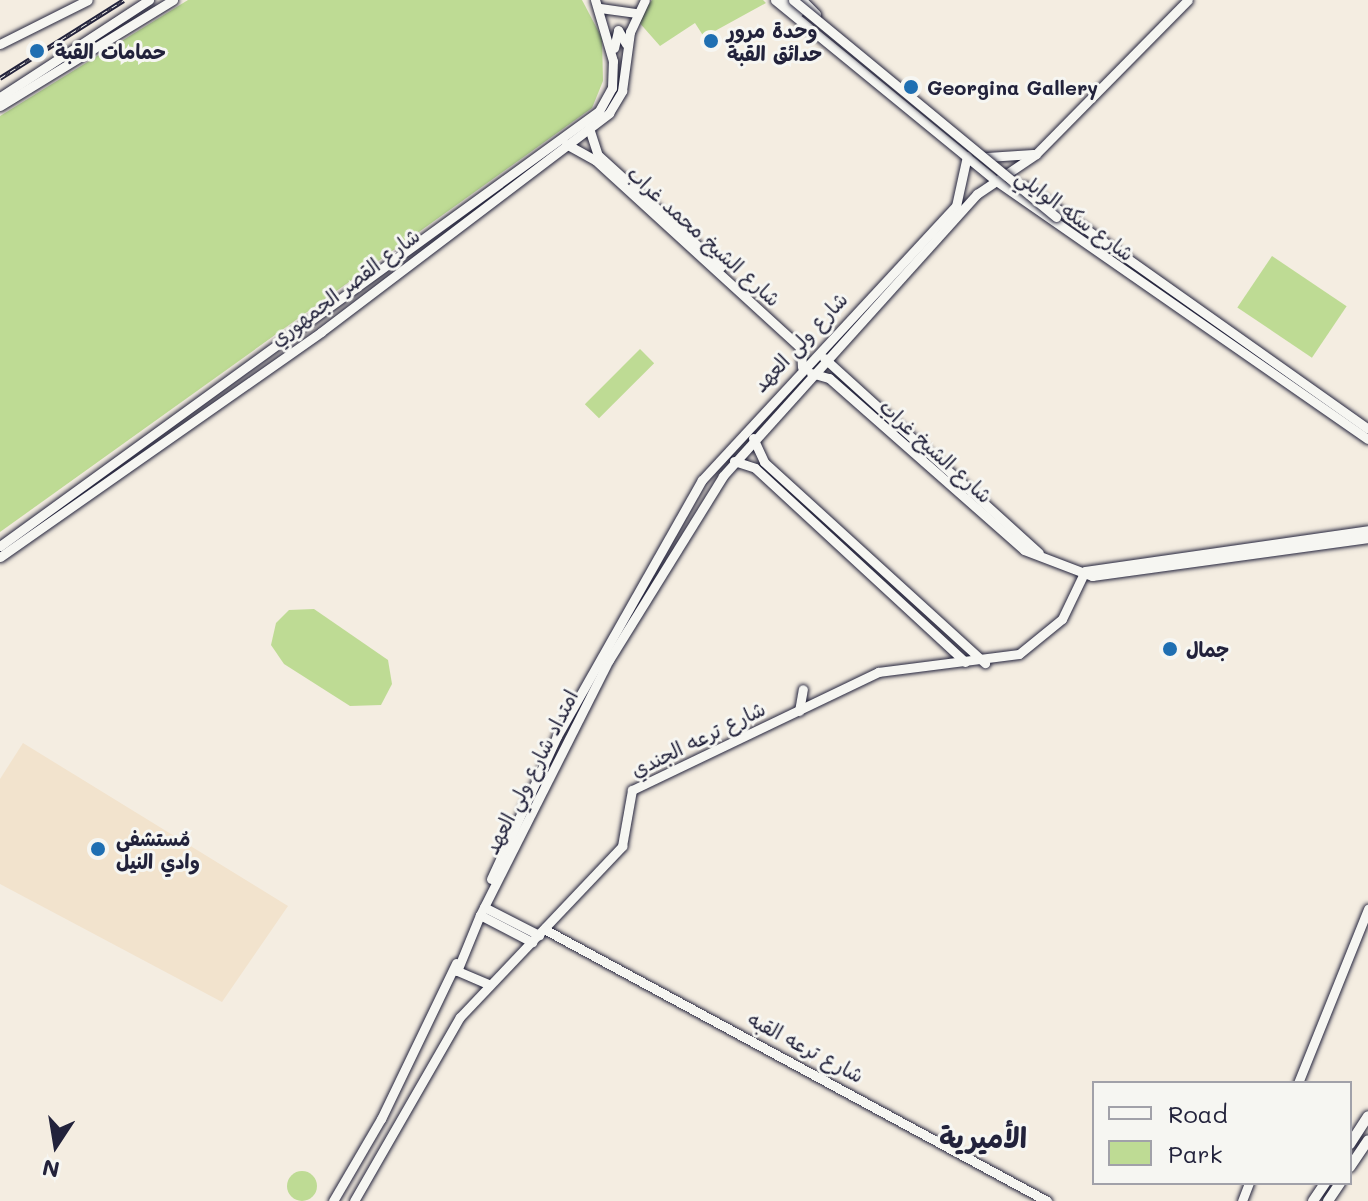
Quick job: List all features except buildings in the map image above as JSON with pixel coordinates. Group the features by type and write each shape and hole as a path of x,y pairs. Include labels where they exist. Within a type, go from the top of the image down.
{"main road":[{"path":"0,44 88,0"},
{"path":"0,106 149,0"},
{"path":"0,97 173,0"},
{"path":"597,4 638,12 634,0"},
{"name":"شارع القصر الجمهوري","path":"0,546 204,405 326,328 589,128 615,105 627,47 645,0"},
{"name":"شارع سكه الوايلي","path":"775,0 995,180 1368,439"},
{"path":"785,0 811,28"},
{"path":"793,0 1056,217 1161,288"},
{"name":"شارع سكه الوايلي","path":"802,0 1021,184 1161,288 1368,429"},
{"name":"شارع ولى العهد","path":"655,557 720,455 807,370 824,358 974,198 995,180 1036,154 1188,0"},
{"name":"شارع القصر الجمهوري","path":"0,557 312,320 599,111 612,88 612,52 597,4"},
{"path":"612,52 618,30 627,47"},
{"name":"شارع الشيخ محمد غراب","path":"589,128 598,155 803,342 822,345"},
{"name":"شارع الشيخ محمد غراب","path":"566,144 595,160 801,348 807,370"},
{"path":"987,157 1036,154"},
{"name":"شارع ولى العهد","path":"666,567 734,461 807,370 822,345 956,206 964,188 967,156"},
{"path":"1021,184 1022,165"},
{"path":"964,188 974,189 974,198"},
{"path":"312,320 314,327 326,328"},
{"path":"290,337 304,336 306,342"},
{"name":"شارع الشيخ غراب","path":"824,358 913,450"},
{"name":"شارع الشيخ غراب","path":"807,370 829,378 1010,540 1085,571"},
{"path":"753,438 764,462 985,663"},
{"path":"734,461 755,468 966,662"},
{"path":"1085,571 1368,530"},
{"path":"1085,571 1101,577 1368,538"},
{"name":"امتداد شارع ولي العهد","path":"480,912 655,557"},
{"name":"امتداد شارع ولي العهد","path":"605,657 666,567"},
{"name":"شارع ترعه الجندي","path":"354,1201 460,1017 622,846 632,790 885,670 985,663 1019,654 1051,633 1085,571"},
{"path":"799,711 803,689"},
{"path":"1299,1081 1368,909"},
{"path":"333,1201 455,971 480,912"},
{"name":"شارع ترعه القبه","path":"480,912 538,935 1047,1201"},
{"path":"455,971 488,984"},
{"path":"1364,1128 1368,1116"},
{"path":"1352,1164 1366,1142"}],"shaded area":[{"name":"مُستشفى وادي النيل","path":"23,743 288,906 222,1002 0,884 0,779"}],"green space":[{"path":"188,0 582,0 602,38 603,81 592,108 0,532 0,116"},
{"path":"652,0 763,0 766,3 704,37 695,23 660,46 637,20"},
{"path":"1272,256 1347,306 1312,358 1237,307"},
{"path":"640,349 654,363 599,418 585,404"},
{"path":"314,609 388,660 392,684 381,705 350,706 284,664 271,645 276,623 289,610"},
{"path":"302,1171 312,1176 317,1186 312,1196 302,1201 292,1196 287,1186 292,1176"}],"railway":[{"path":"0,78 124,0"}],"place":[{"name":"وحدة مرور حدائق القبة","path":"711,41"},
{"name":"حمامات القبة","path":"37,51"},
{"name":"Georgina Gallery","path":"911,87"},
{"name":"جمال","path":"1170,649"},
{"name":"مُستشفى وادي النيل","path":"98,849"}],"district":[{"name":"الأميرية","path":"983,1137"}]}
